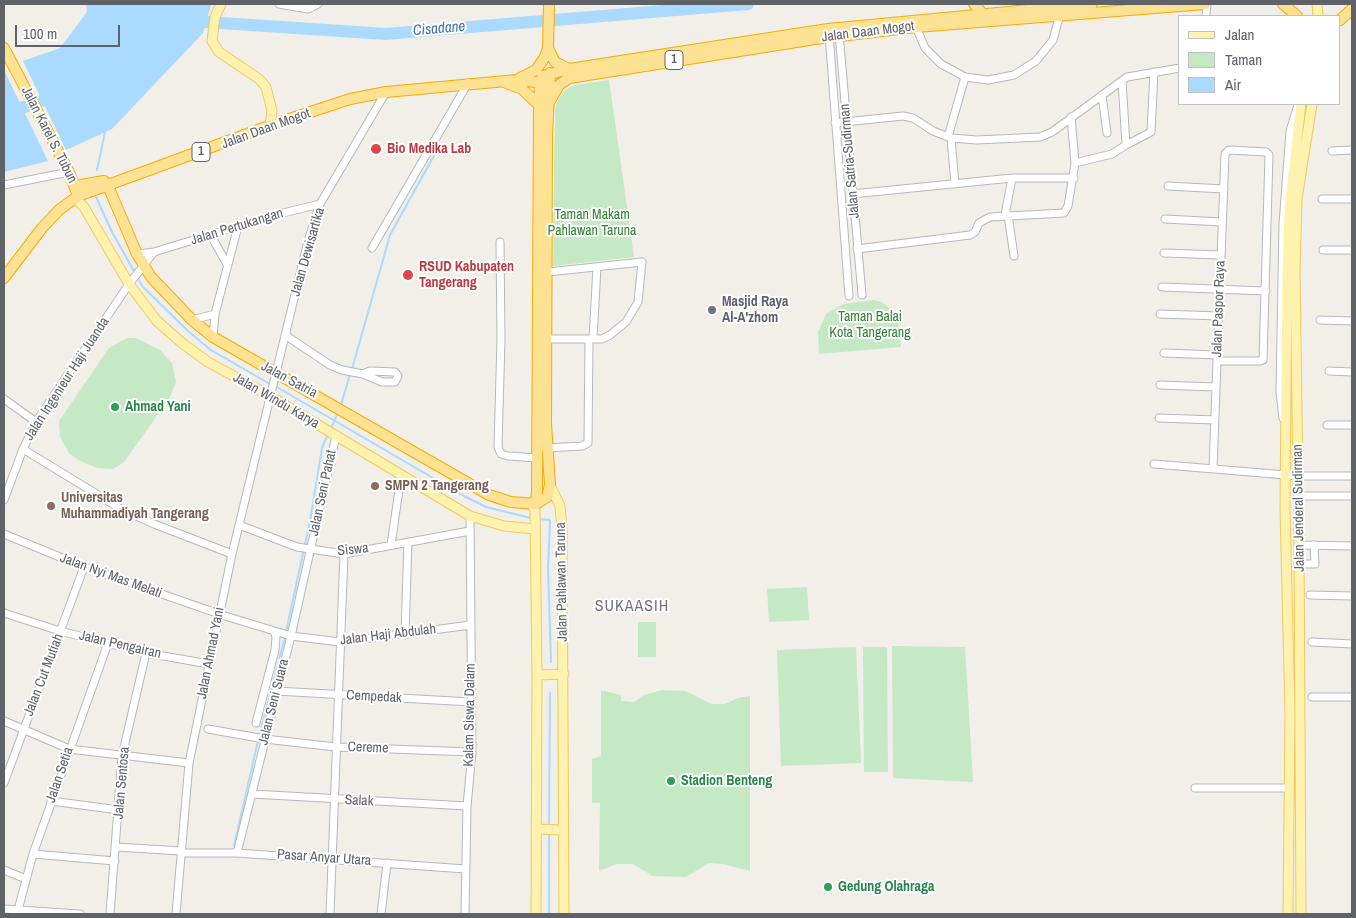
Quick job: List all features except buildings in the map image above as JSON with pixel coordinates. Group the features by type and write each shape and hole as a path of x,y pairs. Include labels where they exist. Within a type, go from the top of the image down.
{"highway":[{"path":"517,80 536,70 541,64 548,46 550,4"},
{"path":"974,4 982,13"},
{"name":"Jalan Daan Mogot","path":"4,278 42,228 76,193 108,186 270,126 350,99 386,92 468,83 517,80 540,81 543,76 550,73 569,69 834,32 982,13 1092,4"},
{"name":"Jalan Daan Mogot","path":"544,105 559,85 569,78 834,32 1202,4"},
{"path":"1283,4 1296,15"},
{"path":"955,16 961,7"},
{"path":"1341,19 1352,9"},
{"path":"548,46 556,62 569,69"},
{"name":"Jalan Karel S. Tubun","path":"4,48 69,172 76,193"},
{"name":"Jalan Pahlawan Taruna","path":"533,508 537,496 544,105 549,88 550,73"},
{"path":"501,81 522,90 544,105"},
{"path":"540,81 549,88"},
{"name":"Jalan Pahlawan Taruna","path":"540,81 544,105 548,272 546,448 550,485"},
{"path":"76,193 119,177 131,178"},
{"name":"Jalan Satria","path":"108,186 144,267 168,296 192,320 213,337 489,495 533,508"},
{"path":"533,508 544,500 550,485"}],"main road":[{"path":"221,4 211,34 212,42 219,52 259,79 266,88 272,111 270,126"},
{"name":"Jalan Jenderal Sudirman","path":"1288,914 1290,714 1286,476 1288,210 1300,105"},
{"name":"Jalan Jenderal Sudirman","path":"1301,914 1300,545 1295,282 1297,200 1312,105"},
{"name":"Jalan Windu Karya","path":"76,193 130,283 157,321 208,362 270,395 470,516 504,526 535,527"},
{"name":"Jalan Pahlawan Taruna","path":"550,485 560,506 562,529 564,674 560,830 564,914"},
{"name":"Jalan Pahlawan Taruna","path":"533,508 535,527 539,829 536,914"},
{"path":"537,675 564,674"},
{"path":"539,829 560,830"}],"street":[{"path":"279,4 308,8 318,4"},
{"path":"916,27 925,48 941,64 965,77 988,80 1014,75 1036,61 1053,40 1060,14"},
{"name":"Jalan Satria-Sudirman","path":"834,32 846,122 862,295"},
{"name":"Jalan Satria-Sudirman","path":"834,32 835,123 849,296"},
{"path":"835,123 903,116 913,118 949,138 977,140 1040,137 1052,132 1133,75 1178,68"},
{"path":"1076,163 1112,154 1151,132 1154,72"},
{"path":"955,184 949,138 965,77"},
{"path":"1122,81 1126,145"},
{"path":"372,248 468,83"},
{"name":"Jalan Dewisartika","path":"270,395 320,204 386,92"},
{"path":"1102,95 1107,133"},
{"path":"857,249 970,235 975,232 979,223 990,217 1064,213 1068,206 1076,163 1071,117"},
{"name":"Jalan Paspor Raya","path":"1213,469 1225,154 1229,150 1268,153 1266,291"},
{"path":"1332,151 1352,150"},
{"path":"4,185 69,172"},
{"path":"852,194 1012,178 1074,178"},
{"path":"1012,178 1007,215 1014,256"},
{"path":"1168,186 1224,189"},
{"path":"1322,199 1352,199"},
{"name":"Jalan Pertukangan","path":"137,254 154,252 210,234 320,204"},
{"path":"1165,220 1222,222"},
{"path":"213,337 215,314 238,226"},
{"path":"210,234 227,264"},
{"path":"500,242 501,339 498,446 501,454 537,458"},
{"path":"1323,250 1352,250"},
{"path":"144,267 154,252"},
{"path":"1164,253 1221,255"},
{"path":"547,339 591,339 610,336 631,315 640,295 642,262 548,272"},
{"name":"Jalan Ingenieur Haji Juanda","path":"4,500 23,449 36,422 130,283 144,267"},
{"path":"546,448 582,446 588,443 591,339 597,267"},
{"path":"1162,287 1266,291 1262,361 1164,353"},
{"path":"192,320 215,314"},
{"path":"1160,314 1219,316"},
{"path":"1320,320 1352,321"},
{"path":"286,333 300,346 342,370 363,374"},
{"path":"1329,372 1352,372"},
{"path":"1160,385 1216,387"},
{"name":"Jalan Ahmad Yani","path":"176,914 189,763 232,554 270,395"},
{"path":"4,398 36,422"},
{"path":"1159,418 1215,420"},
{"path":"1326,425 1352,425"},
{"name":"Jalan Seni Pahat","path":"309,550 335,435"},
{"path":"23,449 121,509 154,524 232,554"},
{"path":"1154,464 1286,476 1352,476"},
{"path":"391,545 402,476"},
{"path":"1298,496 1352,496"},
{"name":"Kalam Siswa Dalam","path":"464,914 467,806 472,752 470,516"},
{"name":"Siswa","path":"239,525 297,547 344,554 470,531"},
{"name":"Jalan Nyi Mas Melati","path":"4,534 84,567 219,614"},
{"path":"405,635 408,542"},
{"path":"1300,545 1352,546"},
{"path":"1300,564 1315,564 1314,545"},
{"name":"Jalan Seni Suara","path":"237,853 252,794 261,738 276,692 309,550"},
{"path":"330,914 344,554"},
{"name":"Jalan Cut Mutiah","path":"4,783 7,763 23,729 84,567"},
{"path":"1310,595 1352,596"},
{"name":"Jalan Pengairan","path":"4,613 60,631 146,653 209,664"},
{"name":"Jalan Haji Abdulah","path":"219,614 289,636 340,642 471,625"},
{"path":"256,724 275,650 275,631"},
{"path":"1312,642 1352,644"},
{"name":"Jalan Setia","path":"18,910 33,854 108,643"},
{"name":"Jalan Sentosa","path":"110,914 116,862 122,756 146,653"},
{"name":"Cempedak","path":"276,692 472,702"},
{"path":"1312,697 1352,697"},
{"path":"4,722 69,749 189,763"},
{"name":"Cereme","path":"208,729 261,738 336,747 472,752"},
{"path":"1195,788 1288,788"},
{"name":"Salak","path":"252,794 467,806"},
{"path":"51,801 119,810"},
{"name":"Pasar Anyar Utara","path":"117,847 181,852 237,853 466,869"},
{"path":"33,854 116,862"},
{"path":"381,914 387,863"},
{"path":"4,870 26,879"},
{"path":"4,909 80,914"}],"green space":[{"name":"Taman Makam Pahlawan Taruna","path":"609,80 634,257 553,266 555,109 557,102 564,91 571,86"},
{"name":"Taman Balai Kota Tangerang","path":"874,300 882,302 894,312 898,320 901,347 819,354 818,332 826,314 843,304"},
{"name":"Ahmad Yani","path":"127,338 136,338 160,350 172,363 176,382 169,399 124,462 113,469 97,468 80,461 69,453 60,437 59,421 109,348"},
{"path":"807,587 809,620 769,622 767,589"},
{"path":"638,622 656,622 656,657 638,657"},
{"path":"892,646 965,647 973,782 893,778"},
{"path":"856,647 861,763 781,766 777,650"},
{"path":"863,647 887,647 888,772 864,772"},
{"name":"Stadion Benteng","path":"601,690 621,695 621,701 634,702 644,695 662,690 686,691 711,704 725,704 738,698 750,696 750,871 723,864 709,863 686,877 653,876 633,864 617,864 599,871 600,803 592,803 592,759 601,756"}],"water":[{"path":"86,4 211,5 203,33 112,129 66,150 23,61 60,48 87,12"},
{"path":"4,70 48,161 4,172"}],"waterway":[{"name":"Cisadane","path":"191,21 386,34 748,4"},
{"path":"4,114 58,95"},
{"path":"97,170 105,132"},
{"path":"352,369 390,235 436,152"},
{"path":"96,197 112,232 135,273"},
{"path":"137,277 143,287 188,331 211,350 270,384"},
{"path":"341,405 350,374"},
{"path":"275,386 464,496 486,507 531,518"},
{"path":"331,428 338,412"},
{"path":"286,632 310,521 322,448 328,434"},
{"path":"539,519 550,520 548,569 551,662"},
{"path":"259,737 285,637"},
{"path":"549,826 550,693"},
{"path":"234,846 258,741"},
{"path":"549,833 549,914"}],"place":[{"name":"Bio Medika Lab","path":"376,149"},
{"name":"RSUD Kabupaten Tangerang","path":"408,275"},
{"name":"Masjid Raya Al-A'zhom","path":"712,310"},
{"name":"Ahmad Yani","path":"115,407"},
{"name":"SMPN 2 Tangerang","path":"375,486"},
{"name":"Universitas Muhammadiyah Tangerang","path":"51,506"},
{"name":"Stadion Benteng","path":"671,781"},
{"name":"Gedung Olahraga","path":"828,887"}],"district":[{"name":"SUKAASIH","path":"632,607"}]}
